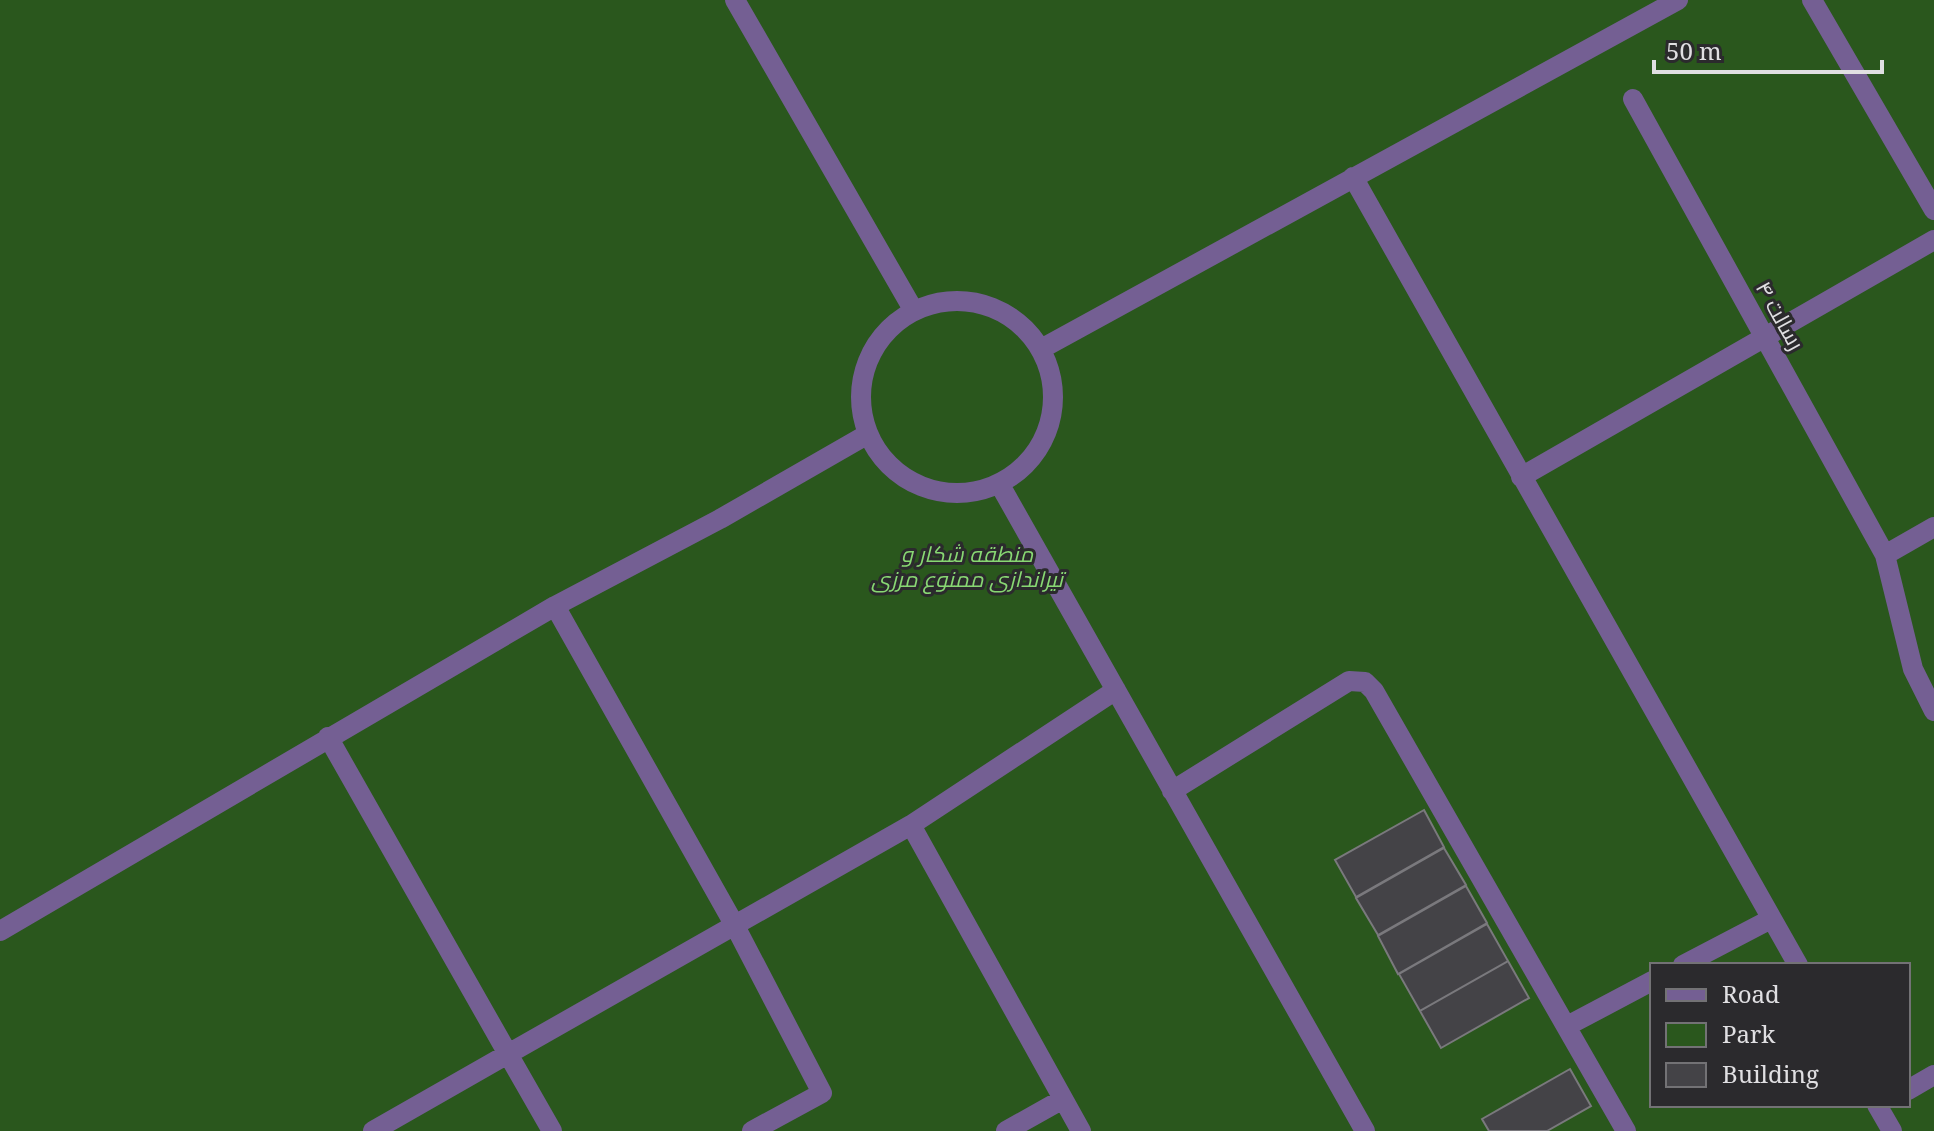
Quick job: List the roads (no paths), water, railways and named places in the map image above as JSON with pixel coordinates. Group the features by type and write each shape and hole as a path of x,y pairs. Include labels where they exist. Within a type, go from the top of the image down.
{"street":[{"path":"735,0 914,311"},
{"path":"1041,349 1678,0"},
{"path":"1812,0 1934,210"},
{"name":"رسالت ۴","path":"1633,99 1885,555 1913,669 1934,711"},
{"path":"1353,177 1797,963"},
{"path":"1521,477 1934,240"},
{"path":"951,300 981,303 1015,320 1041,349 1054,386 1050,426 1031,461 1000,485 970,494 938,493 909,482 884,461 868,434 860,404 863,374 875,346 895,323 914,311 951,300"},
{"path":"0,931 555,606 720,519 868,434"},
{"path":"1000,485 1365,1131"},
{"path":"1885,555 1934,527"},
{"path":"555,606 734,924 822,1093 752,1131"},
{"path":"1172,791 1349,681 1365,682 1374,691 1626,1131"},
{"path":"373,1131 911,825 1116,690"},
{"path":"328,737 552,1131"},
{"path":"911,825 1081,1131"},
{"path":"1687,963 1771,919"},
{"path":"1567,1026 1650,982"},
{"path":"1910,1089 1934,1075"},
{"path":"1006,1131 1063,1099"},
{"path":"1880,1107 1892,1131"}],"park label":[{"name":"منطقه شکار و تیراندازی ممنوع مرزی","path":"967,566"}]}
